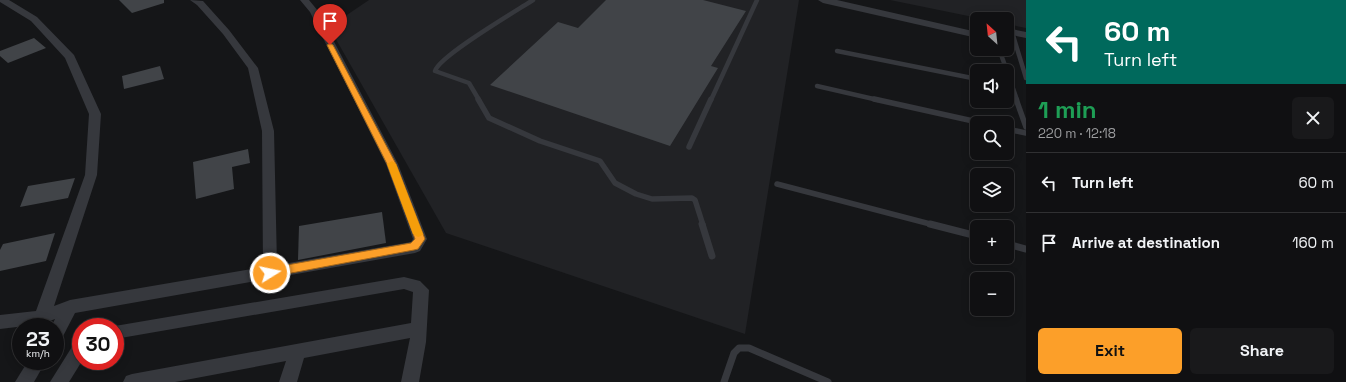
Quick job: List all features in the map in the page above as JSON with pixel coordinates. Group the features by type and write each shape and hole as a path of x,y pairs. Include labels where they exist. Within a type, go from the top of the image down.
{"street":[{"path":"3,0 34,19 70,57 95,114 91,175 42,316"},
{"path":"194,0 200,4 226,32 253,68 268,131 270,273"},
{"path":"0,322 42,316 70,307 270,273 414,246 420,239 392,164 314,12 304,0"},
{"path":"823,0 970,33"},
{"path":"862,0 970,23"},
{"path":"1014,36 1026,35"},
{"path":"1014,38 1026,45"},
{"path":"124,330 404,283 415,285 421,290 418,329 410,382"},
{"path":"64,318 70,307"},
{"path":"132,382 418,329"},
{"path":"288,382 298,351"},
{"path":"59,382 72,361"},
{"path":"24,382 32,370"}],"lane":[{"path":"533,0 453,52 436,67 435,71 469,83 488,118 540,141 600,161 615,182 636,194 652,199 692,198 695,200 712,256"},
{"path":"689,147 756,0"},
{"path":"1014,46 1026,78"},
{"path":"837,51 970,78"},
{"path":"817,86 970,120"},
{"path":"1014,96 1026,127"},
{"path":"1014,130 1026,133"},
{"path":"777,184 970,234"},
{"path":"1014,246 1026,249"},
{"path":"724,382 734,353 739,348 749,348 828,382"}],"shaded area":[{"path":"369,0 799,0 745,334 446,233 329,27"},
{"path":"890,0 1026,0 1026,28 1014,25 1014,12 970,12 970,16"}],"building":[{"path":"119,0 164,0 164,3 132,13"},
{"path":"606,0 703,0 746,11 711,66 718,68 670,146 490,85 558,22 578,28"},
{"path":"34,38 46,48 8,63 0,56 0,51"},
{"path":"160,66 164,79 124,89 122,76"},
{"path":"248,149 250,163 232,167 234,189 196,199 193,162"},
{"path":"75,178 68,198 20,207 28,186"},
{"path":"382,212 386,243 298,260 299,226"},
{"path":"55,233 46,261 0,271 0,250 3,244"}],"slow traffic":[{"path":"392,164 418,234"}],"route":[{"path":"270,273 414,246 418,244 420,239 392,164 330,45"}]}
